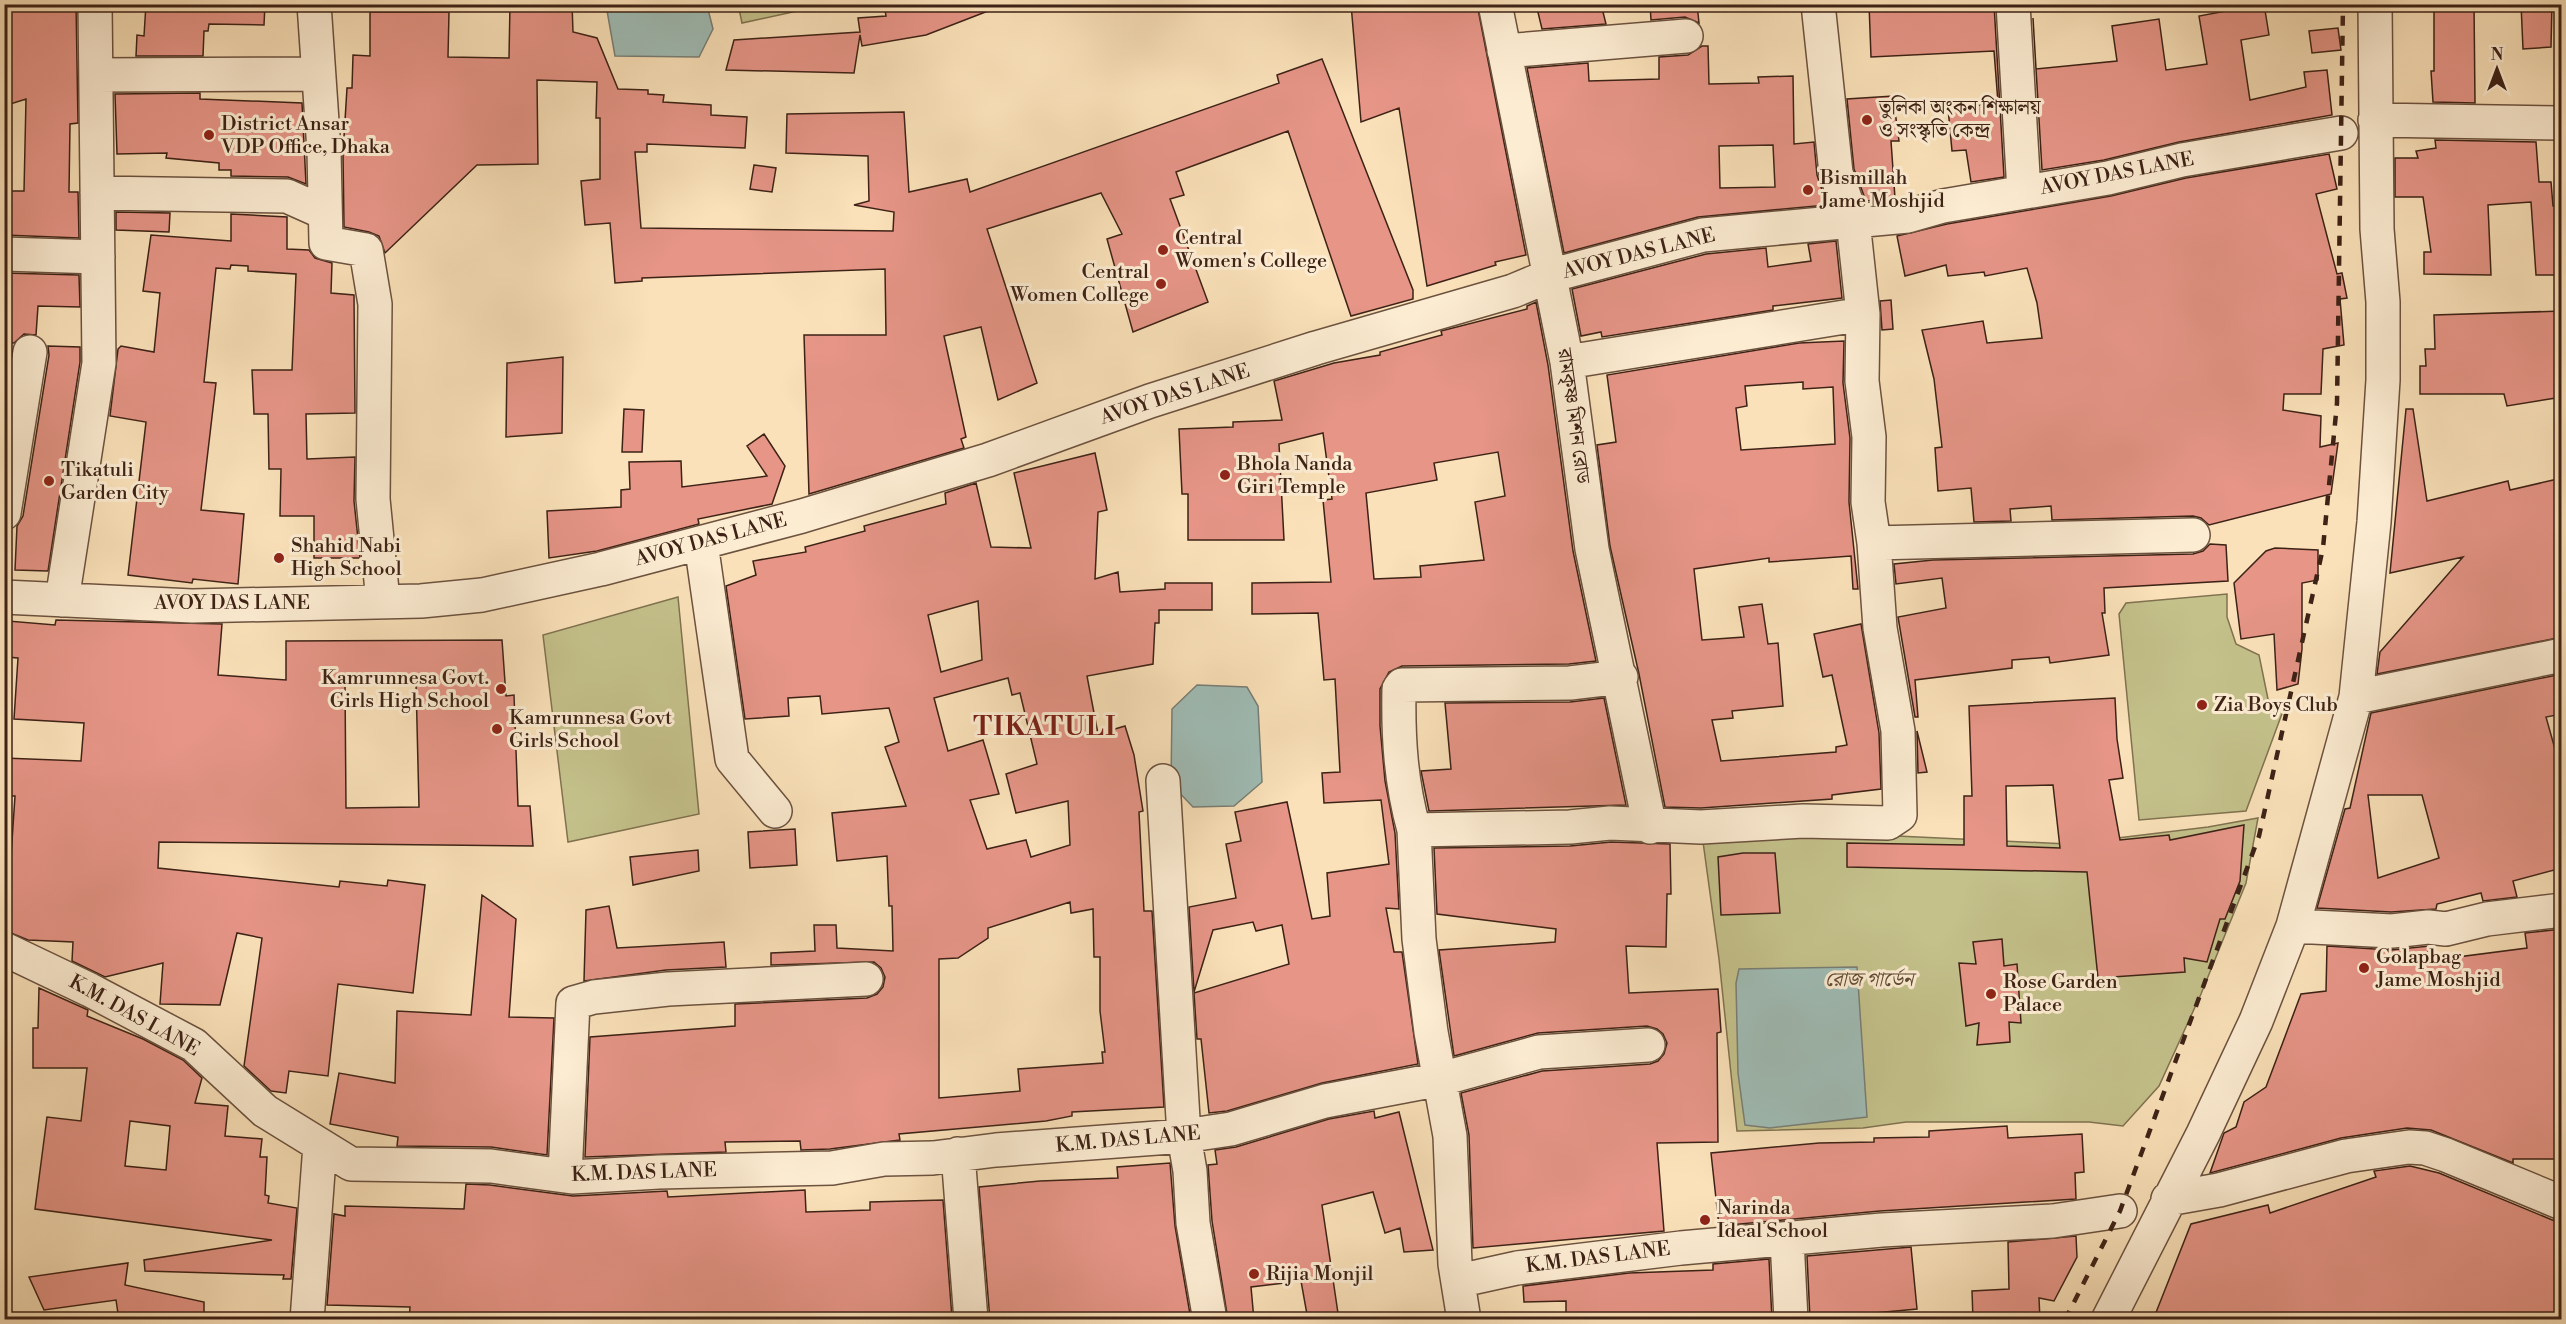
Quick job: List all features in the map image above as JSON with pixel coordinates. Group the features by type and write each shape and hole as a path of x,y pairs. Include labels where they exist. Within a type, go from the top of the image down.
{"street":[{"path":"62,600 99,363 95,4"},
{"path":"314,4 326,243 366,250 375,304 374,499 383,601"},
{"name":"রামকৃষ্ণ মিশন রোড","path":"1495,4 1567,362 1592,549 1621,676 1650,827"},
{"path":"1414,831 1570,827 1610,823 1650,827 1713,827 1803,821 1888,823 1900,815 1898,731 1880,628 1874,543 1868,501 1869,436 1862,381 1863,314 1853,221 1836,173 1818,4"},
{"path":"2013,4 2024,192"},
{"path":"2108,1320 2168,1199 2204,1134 2256,1021 2293,926 2355,697 2374,522 2383,380 2383,302 2377,229 2375,4"},
{"path":"1504,51 1686,36"},
{"path":"96,75 318,74"},
{"path":"2375,120 2562,123"},
{"name":"AVOY DAS LANE","path":"4,597 192,606 421,601 482,595 700,543 988,460 1149,401 1316,348 1513,291 1549,276 1703,235 1908,216 1943,206 2108,178 2182,160 2341,133"},
{"path":"97,193 287,196 325,213"},
{"path":"4,254 98,257"},
{"path":"1567,362 1863,314"},
{"path":"4,513 30,352"},
{"path":"1874,543 2193,536"},
{"path":"700,543 732,759 775,811"},
{"path":"2355,697 2562,655"},
{"path":"1464,1320 1458,1281 1450,1189 1450,1136 1431,1032 1419,939 1414,831 1404,793 1398,746 1399,689 1402,685 1570,682 1621,676"},
{"path":"1163,781 1184,1136 1190,1172 1193,1223 1210,1320"},
{"path":"2293,926 2392,931 2428,927 2446,928 2487,919 2562,910"},
{"name":"K.M. DAS LANE","path":"4,949 90,990 194,1045 265,1111 351,1164 491,1166 565,1176 658,1172 796,1171 884,1160 1184,1136 1232,1129 1325,1101 1440,1079 1539,1052 1648,1046"},
{"path":"565,1176 573,1003 594,997 668,989 866,979"},
{"path":"307,1320 320,1145"},
{"path":"2168,1199 2218,1190 2346,1156 2409,1147 2425,1148 2446,1155 2562,1203"},
{"path":"958,1154 971,1320"},
{"name":"K.M. DAS LANE","path":"1458,1281 1517,1268 1681,1248 1882,1230 2053,1221 2120,1212"},
{"path":"1787,1239 1791,1320"}],"green space":[{"path":"738,4 825,4 825,5 742,23"},
{"name":"Zia Boys Club","path":"2227,594 2227,617 2236,644 2259,655 2268,699 2283,711 2246,811 2139,820 2119,614 2126,603"},
{"path":"678,597 699,814 568,842 543,635"},
{"name":"রোজ গার্ডেন","path":"2258,818 2246,883 2201,994 2159,1086 2123,1126 2089,1122 1906,1122 1863,1128 1737,1131 1719,959 1701,827 1803,838 1834,833 2068,844 2208,827"}],"water":[{"path":"606,5 707,5 713,29 699,57 615,56"},
{"path":"1197,685 1247,687 1258,706 1262,782 1234,806 1193,807 1171,784 1172,709"},
{"path":"1857,967 1867,1117 1770,1128 1745,1125 1738,1073 1736,983 1739,969"}],"building":[{"path":"4,4 76,4 78,123 70,124 69,192 78,192 79,238 4,235 4,191 24,191 26,99 4,106"},
{"path":"146,4 265,4 264,25 209,24 208,31 204,31 203,56 136,56 137,35 144,36"},
{"path":"510,4 572,4 573,32 597,38 618,89 648,90 648,94 664,95 663,102 711,105 711,115 747,117 745,148 647,144 647,152 635,152 641,228 893,231 894,212 854,205 869,201 868,156 786,153 787,114 904,112 909,192 967,179 970,192 1279,83 1277,75 1322,59 1413,290 1413,299 1351,316 1288,131 1176,172 1184,195 1170,199 1208,302 1133,332 1107,239 1122,234 1101,193 987,229 1037,383 998,400 981,327 944,336 966,437 961,439 964,448 809,494 804,335 886,335 885,269 642,278 642,281 615,283 610,223 585,225 581,181 600,179 600,118 596,118 597,82 537,80 538,164 477,165 385,253 379,236 344,227 343,153 347,88 352,88 353,55 370,56 370,12 449,12 448,57 509,58"},
{"path":"884,4 1001,6 926,35 862,46 860,35 854,73 726,70 734,40 860,32 858,18 886,16"},
{"path":"1351,4 1477,4 1526,255 1495,262 1496,265 1427,286 1399,108 1361,122"},
{"path":"1536,4 1601,4 1606,24 1542,29"},
{"path":"1650,4 1697,4 1699,23 1685,17 1651,20"},
{"path":"1869,4 1994,4 2004,177 1971,182 1966,150 1952,151 1948,108 1998,103 1994,51 1871,57"},
{"path":"2264,4 2269,35 2241,40 2250,100 2306,87 2304,72 2327,70 2332,115 2179,142 2104,160 2042,170 2036,69 2117,61 2112,26 2159,19 2166,70 2207,64 2199,16"},
{"path":"2434,4 2474,4 2475,103 2433,102 2431,71 2434,71"},
{"path":"2521,4 2552,4 2551,47 2523,49"},
{"path":"2338,28 2341,50 2312,53 2309,31"},
{"path":"1702,46 1708,46 1709,84 1759,83 1758,77 1793,76 1794,144 1814,142 1817,175 1827,205 1698,217 1564,253 1527,68 1588,63 1589,81 1659,79 1659,57 1688,55","holes":["1773,145 1775,187 1720,188 1719,146"]},
{"path":"200,93 200,99 302,103 306,184 288,177 231,176 231,170 219,170 219,163 166,158 167,153 117,154 115,94"},
{"path":"1893,96 1899,141 1891,141 1895,198 1866,201 1854,169 1847,99"},
{"path":"2435,140 2536,142 2539,182 2551,182 2553,206 2562,205 2562,275 2536,275 2531,202 2488,205 2491,275 2424,274 2424,252 2431,252 2423,197 2395,197 2395,158 2418,158 2416,151 2436,148"},
{"path":"2329,154 2337,189 2316,194 2337,274 2342,273 2347,298 2340,299 2344,345 2323,349 2321,394 2284,394 2283,410 2321,416 2320,447 2338,443 2331,494 2209,525 2201,518 2193,516 2052,520 2051,506 2010,509 2011,521 1974,522 1971,488 1938,491 1935,448 1942,447 1934,379 1922,330 1983,321 1987,343 2042,338 2037,303 2027,268 1985,276 1984,272 1948,276 1946,265 1905,276 1897,236 1947,224 2111,196 2186,178"},
{"path":"754,165 776,168 772,192 750,189"},
{"path":"116,212 170,213 169,232 116,230"},
{"path":"231,214 287,217 287,249 309,250 315,258 332,263 331,293 354,295 355,413 306,414 307,459 355,457 354,501 360,558 314,558 314,516 280,516 281,469 269,469 268,414 254,414 252,370 292,370 296,274 248,271 248,266 231,265 230,269 216,268 204,382 216,383 201,510 244,514 238,584 193,579 192,583 128,575 146,422 110,416 118,349 121,346 154,352 160,293 143,291 151,235 231,241"},
{"path":"1836,241 1842,298 1773,306 1773,310 1602,337 1601,332 1581,336 1572,289 1706,254 1766,248 1768,267 1811,261 1808,244"},
{"path":"4,273 79,275 80,307 38,306 36,335 24,334 14,343 4,342 7,305 4,305"},
{"path":"1891,300 1893,329 1882,330 1880,301"},
{"path":"1536,302 1548,365 1573,551 1596,661 1569,664 1402,666 1389,672 1380,689 1380,726 1385,781 1395,833 1399,909 1386,908 1394,952 1402,952 1418,1064 1322,1083 1227,1111 1209,1113 1201,1039 1197,1039 1194,993 1289,964 1282,925 1256,931 1253,922 1213,930 1194,992 1189,907 1236,898 1226,844 1241,841 1235,812 1287,802 1312,919 1330,916 1327,873 1389,864 1381,800 1324,803 1322,773 1340,772 1335,679 1324,680 1318,613 1252,614 1252,583 1331,582 1323,500 1332,499 1323,433 1279,444 1284,540 1188,540 1188,494 1182,494 1179,429 1233,427 1233,422 1282,420 1274,381 1334,363 1380,355 1380,352 1442,335 1441,331 1527,309 1527,306","holes":["1498,452 1505,496 1475,502 1484,560 1420,566 1421,577 1374,579 1366,493 1437,480 1434,463"]},
{"path":"2562,311 2562,397 2507,406 2504,394 2420,394 2420,366 2426,366 2425,349 2435,349 2434,315"},
{"path":"1844,341 1843,383 1850,438 1849,502 1858,589 1853,589 1851,556 1769,562 1769,558 1694,569 1702,640 1744,637 1739,607 1762,604 1768,644 1778,643 1783,706 1732,711 1733,718 1712,720 1721,761 1836,752 1836,747 1847,745 1832,675 1823,677 1814,634 1861,624 1879,733 1881,789 1832,795 1832,799 1701,808 1665,807 1639,674 1610,546 1597,445 1616,442 1607,375 1799,343","holes":["1803,382 1803,389 1833,387 1835,444 1741,450 1736,408 1747,406 1745,386"]},
{"path":"48,346 80,347 80,362 48,571 15,570 17,526 23,516 49,355"},
{"path":"563,357 562,433 506,437 507,363"},
{"path":"624,409 644,410 642,452 622,452"},
{"path":"2406,409 2413,409 2427,501 2508,481 2510,490 2562,478 2562,637 2377,674 2380,652 2463,557 2390,573"},
{"path":"764,434 785,466 772,504 698,519 699,524 597,551 549,558 547,511 621,507 621,490 630,489 629,462 681,461 682,487 767,476 747,446"},
{"path":"1095,453 1107,510 1098,512 1095,579 1118,572 1120,592 1165,589 1165,583 1212,583 1212,610 1159,610 1159,623 1155,623 1153,664 1087,676 1098,734 1125,726 1134,755 1143,811 1139,812 1144,911 1152,911 1164,1107 1072,1112 1072,1116 1046,1121 899,1134 900,1140 830,1149 801,1150 800,1141 725,1142 726,1152 585,1157 590,1037 735,1026 735,1004 867,998 877,994 883,987 885,977 881,968 874,962 771,965 771,953 815,951 814,925 836,925 837,948 893,951 892,906 889,906 887,856 837,861 832,813 906,806 885,747 899,742 889,708 822,714 820,696 788,698 789,716 745,719 726,586 756,575 753,561 806,552 805,547 865,531 864,526 946,504 945,493 976,483 991,547 1031,548 1014,473","holes":["978,601 982,660 941,672 928,615","1008,678 1012,695 1020,693 1037,764 1006,774 1016,813 1068,801 1070,845 1031,857 1026,840 987,849 970,800 999,794 983,740 948,751 934,698","1070,902 1071,913 1093,909 1094,957 1100,957 1100,1011 1105,1052 1102,1052 1103,1063 1018,1069 1020,1091 939,1098 939,959 958,958 988,938 988,928"]},
{"path":"2210,544 2226,545 2228,581 2104,588 2105,613 2102,613 2109,655 2050,663 2049,657 2012,660 2012,668 1915,680 1918,717 1915,717 1898,617 1946,608 1942,578 1896,584 1894,564 1933,560 2193,554 2203,551"},
{"path":"2275,548 2318,550 2318,580 2302,583 2302,649 2298,684 2277,690 2274,634 2241,639 2234,583 2266,551"},
{"path":"56,620 222,624 218,675 286,680 286,641 502,640 506,696 514,695 518,806 530,806 533,846 159,842 158,868 339,887 340,881 387,886 388,880 425,885 413,993 338,984 328,1076 289,1071 286,1093 271,1091 244,1066 262,938 237,933 220,1005 160,1004 163,963 105,977 72,961 73,942 28,940 6,931 15,796 4,796 4,758 81,761 84,723 14,719 18,658 6,657 8,621 55,625","holes":["416,682 419,807 346,808 345,683"]},
{"path":"2562,674 2562,714 2546,717 2562,774 2562,868 2513,881 2517,897 2483,901 2481,893 2437,904 2436,909 2391,912 2317,908 2345,809 2350,808 2371,713","holes":["2368,795 2422,795 2439,858 2378,878"]},
{"path":"1604,698 1626,805 1429,811 1421,771 1451,769 1445,703 1570,702"},
{"path":"2115,698 2117,739 2123,778 2109,780 2120,840 2169,835 2170,840 2244,825 2240,881 2225,919 2220,919 2207,962 2184,958 2185,972 2098,978 2087,872 1847,867 1847,843 1964,845 1964,796 1972,796 1969,706","holes":["2053,785 2060,848 2007,846 2006,786"]},
{"path":"1917,731 1927,772 1918,773"},
{"path":"795,829 797,865 750,868 748,832"},
{"path":"1611,842 1670,844 1671,894 1667,894 1666,947 1626,946 1629,993 1718,989 1721,1032 1717,1033 1718,1142 1657,1143 1664,1231 1473,1248 1469,1135 1461,1093 1542,1071 1650,1064 1658,1061 1664,1054 1667,1043 1663,1034 1647,1026 1538,1033 1454,1056 1439,950 1555,942 1556,929 1437,914 1434,848 1570,846"},
{"path":"698,850 699,871 633,885 630,857"},
{"path":"1743,853 1775,853 1780,913 1721,915 1718,857"},
{"path":"482,895 516,919 509,1017 554,1018 547,1155 491,1147 397,1146 398,1137 330,1124 339,1073 395,1083 397,1011 471,1015"},
{"path":"609,906 617,948 724,942 726,967 666,970 584,981 586,910"},
{"path":"2562,929 2562,973 2555,974 2562,1007 2562,1095 2555,1096 2556,1159 2513,1159 2513,1163 2431,1130 2407,1128 2341,1138 2210,1173 2224,1133 2236,1127 2244,1102 2266,1087 2301,994 2326,991 2327,946 2391,950 2429,946 2426,961 2527,948 2525,933"},
{"name":"Rose Garden Palace","path":"2002,939 2004,966 2017,964 2021,1023 2009,1022 2010,1042 1977,1045 1979,1023 1966,1026 1959,963 1976,964 1973,942"},
{"path":"39,988 88,1010 87,1016 143,1039 183,1060 202,1078 195,1103 228,1106 225,1136 262,1139 260,1157 267,1157 265,1195 269,1196 268,1203 297,1208 291,1279 283,1279 284,1275 145,1271 144,1260 272,1240 35,1209 47,1117 81,1121 87,1068 33,1068 33,1028 38,1028","holes":["130,1121 170,1126 166,1170 125,1166"]},
{"path":"1374,1111 1375,1118 1399,1112 1433,1250 1404,1252 1400,1228 1385,1233 1373,1192 1322,1205 1339,1320 1308,1320 1301,1281 1251,1287 1254,1320 1228,1320 1212,1221 1208,1165 1217,1164 1215,1150 1236,1147 1329,1119"},
{"path":"2007,1126 2008,1138 2082,1134 2084,1172 2075,1173 2076,1199 1880,1211 1719,1226 1711,1153 1819,1143 1874,1142 1874,1138 1929,1137 1929,1131"},
{"path":"1170,1163 1175,1226 1191,1320 990,1320 979,1187 1040,1181 1118,1178 1117,1167"},
{"path":"2410,1166 2439,1173 2562,1224 2562,1315 2522,1320 2514,1320 2514,1317 2485,1320 2153,1320 2191,1224 2268,1205 2270,1213 2376,1177 2374,1171"},
{"path":"466,1184 573,1196 667,1191 668,1197 805,1190 806,1212 870,1210 870,1202 943,1200 952,1318 785,1320 785,1317 729,1319 729,1315 694,1320 409,1320 410,1307 327,1305 334,1214 345,1216 345,1206 464,1209"},
{"path":"2076,1236 2077,1257 2054,1301 2039,1298 2040,1320 1973,1320 1972,1291 2009,1289 2008,1242"},
{"path":"1911,1247 1917,1309 1810,1319 1807,1256"},
{"path":"1769,1259 1772,1320 1570,1320 1570,1314 1566,1315 1566,1301 1524,1302 1523,1286 1629,1273 1713,1270 1713,1264"},
{"path":"128,1263 125,1285 204,1302 204,1320 119,1320 116,1300 44,1310 29,1277"}],"railway":[{"path":"2065,1320 2120,1211 2259,836 2323,548 2337,403 2343,4"}],"place":[{"name":"তুলিকা অংকন শিক্ষালয় ও সংস্কৃতি কেন্দ্র","path":"1867,120"},
{"name":"District Ansar VDP Office, Dhaka","path":"209,135"},
{"name":"Bismillah Jame Moshjid","path":"1808,190"},
{"name":"Central Women's College","path":"1163,250"},
{"name":"Central Women College","path":"1161,284"},
{"name":"Bhola Nanda Giri Temple","path":"1225,475"},
{"name":"Tikatuli Garden City","path":"49,481"},
{"name":"Shahid Nabi High School","path":"279,558"},
{"name":"Kamrunnesa Govt. Girls High School","path":"501,689"},
{"name":"Zia Boys Club","path":"2202,705"},
{"name":"Kamrunnesa Govt Girls School","path":"497,729"},
{"name":"Golapbag Jame Moshjid","path":"2364,968"},
{"name":"Rose Garden Palace","path":"1991,994"},
{"name":"Narinda Ideal School","path":"1705,1220"},
{"name":"Rijia Monjil","path":"1254,1274"}],"district":[{"name":"TIKATULI","path":"1045,727"}]}
